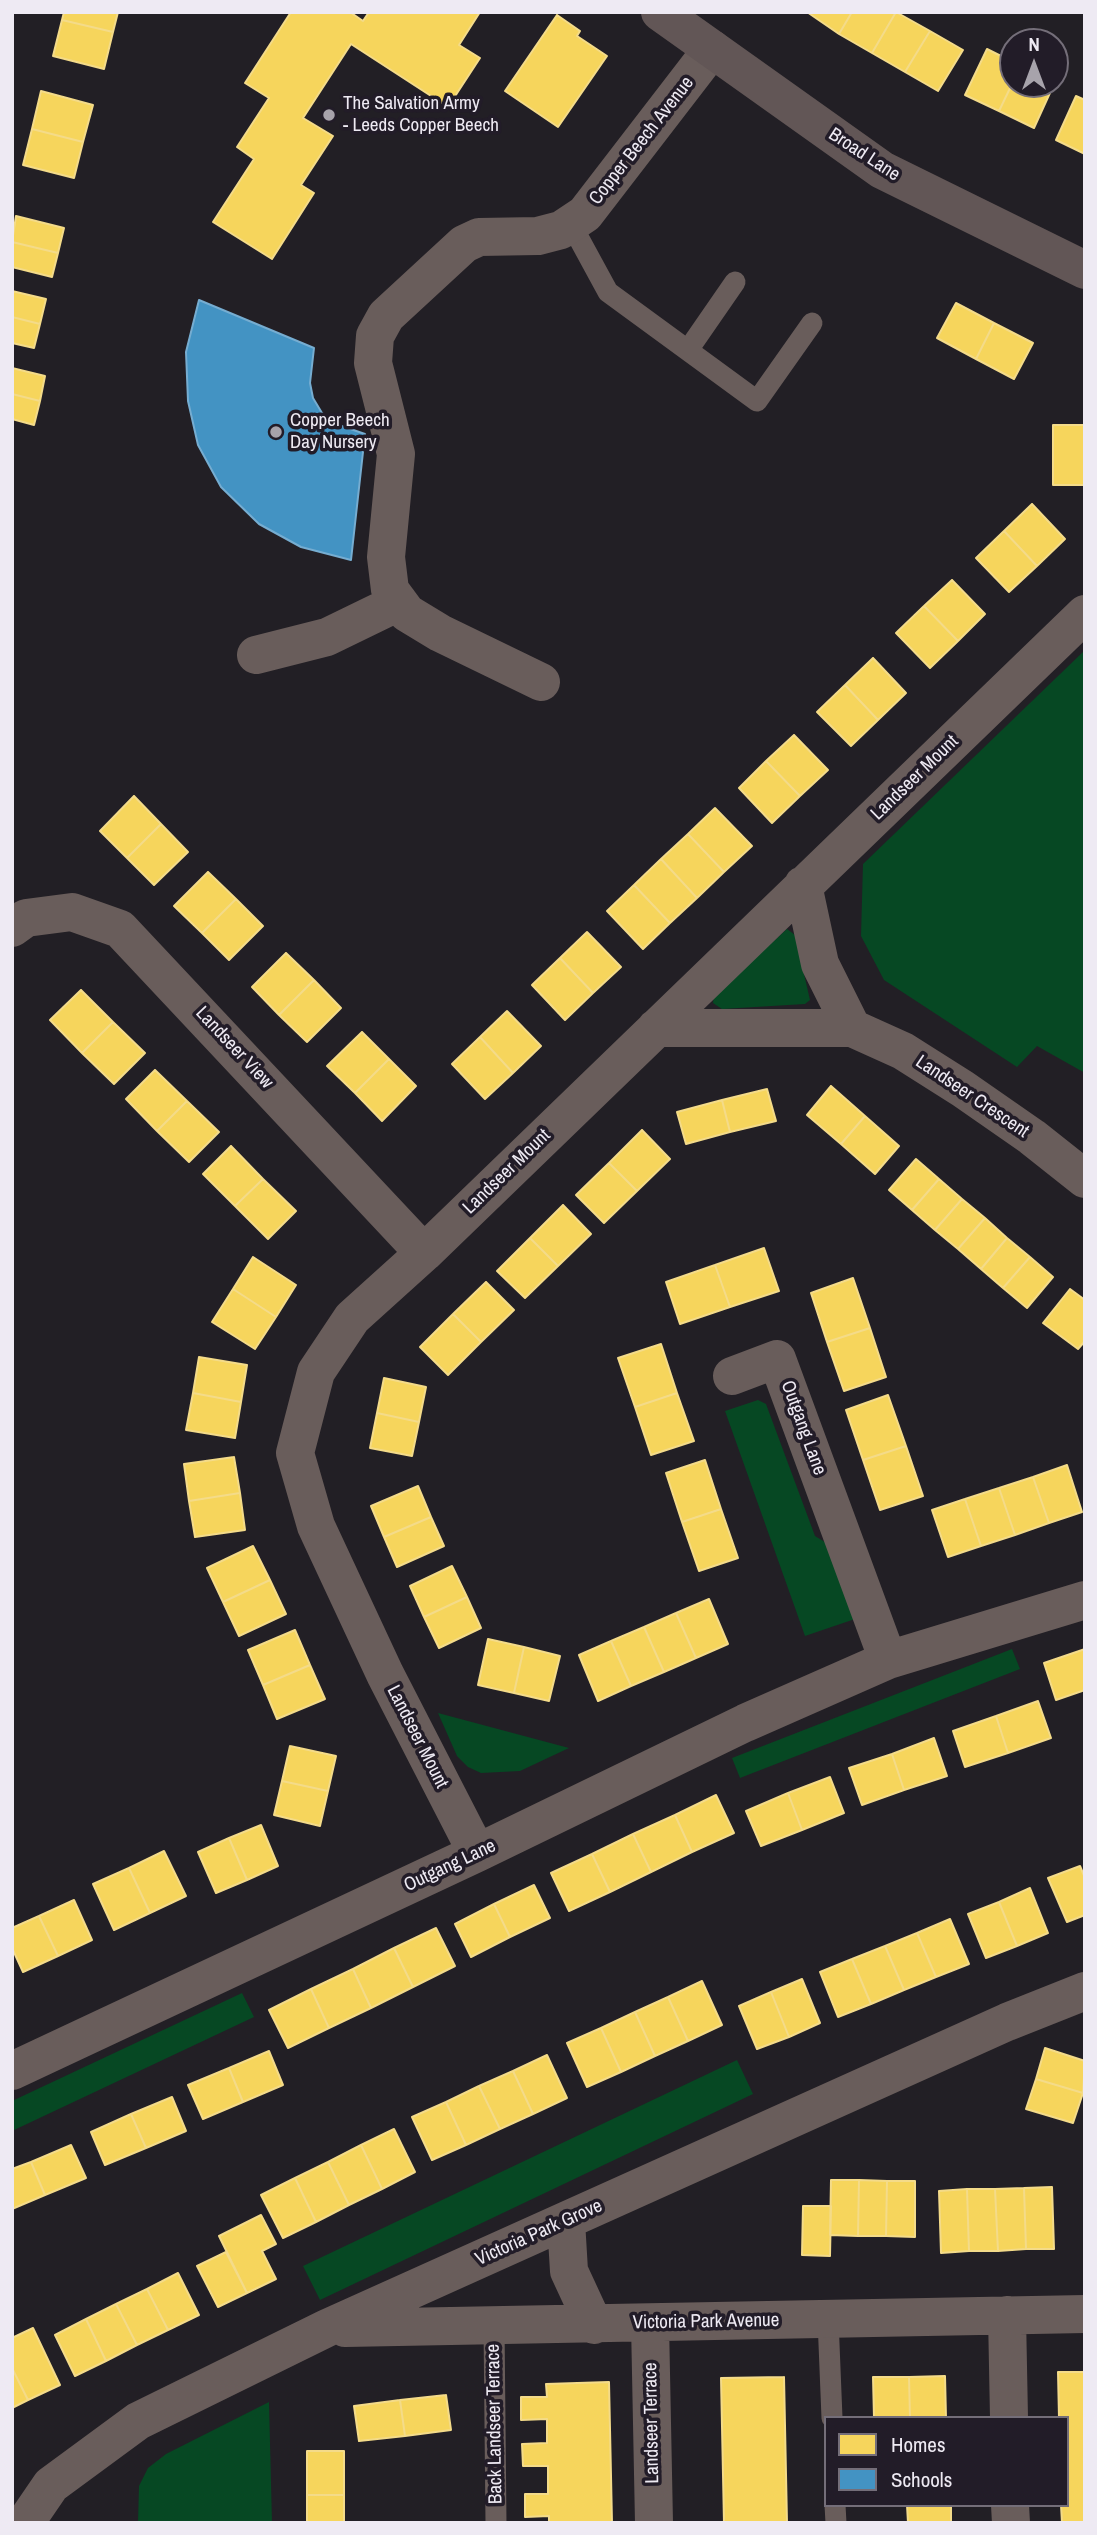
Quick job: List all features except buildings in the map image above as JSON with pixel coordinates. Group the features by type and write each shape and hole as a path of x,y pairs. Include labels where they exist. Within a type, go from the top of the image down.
{"street":[{"name":"Broad Lane","path":"660,12 882,170 1085,270"},
{"name":"Copper Beech Avenue","path":"399,602 390,590 386,557 396,454 373,363 372,349 380,324 464,244 479,237 538,236 571,224 585,214 712,50"},
{"path":"256,655 327,637 399,602 407,613 440,633 541,681"},
{"name":"Landseer Mount","path":"477,1853 385,1674 316,1526 295,1453 316,1372 352,1318 424,1253 1085,614"},
{"path":"803,885 820,964 852,1028"},
{"name":"Landseer View","path":"12,928 26,918 72,912 120,929 424,1253"},
{"name":"Landseer Crescent","path":"656,1028 852,1028 903,1051 963,1089 1032,1137 1085,1179"},
{"name":"Outgang Lane","path":"732,1376 777,1359 888,1660"},
{"name":"Outgang Lane","path":"12,2071 477,1853 746,1723 888,1660 1085,1600"},
{"name":"Victoria Park Grove","path":"25,2523 51,2485 138,2421 327,2328 1007,2022 1085,1991"},
{"path":"566,2221 569,2271 594,2325"},
{"name":"Victoria Park Avenue","path":"327,2328 1085,2314"},
{"path":"1007,2315 1009,2416"},
{"name":"Landseer Terrace","path":"650,2323 654,2523"}],"lane":[{"path":"571,224 608,292 757,401 812,323"},
{"path":"688,350 735,282"},
{"path":"828,2319 832,2416"},
{"name":"Back Landseer Terrace","path":"494,2325 496,2523"}],"green space":[{"path":"1085,650 1085,1073 1037,1046 1017,1067 884,980 861,936 863,864"},
{"path":"787,929 795,935 810,1000 805,1004 722,1009 713,1003 714,995"},
{"path":"758,1400 766,1404 815,1536 828,1544 855,1619 805,1636 725,1411"},
{"path":"1012,1649 1020,1669 740,1778 732,1758"},
{"path":"438,1713 569,1748 520,1771 481,1773 468,1767 457,1756"},
{"path":"242,1993 254,2017 12,2131 12,2101"},
{"path":"737,2060 753,2094 320,2300 303,2266"},
{"path":"269,2402 272,2523 138,2523 139,2486 148,2468 166,2454"}],"place":[{"name":"The Salvation Army - Leeds Copper Beech","path":"329,115"},
{"name":"Copper Beech Day Nursery","path":"276,432"}]}
